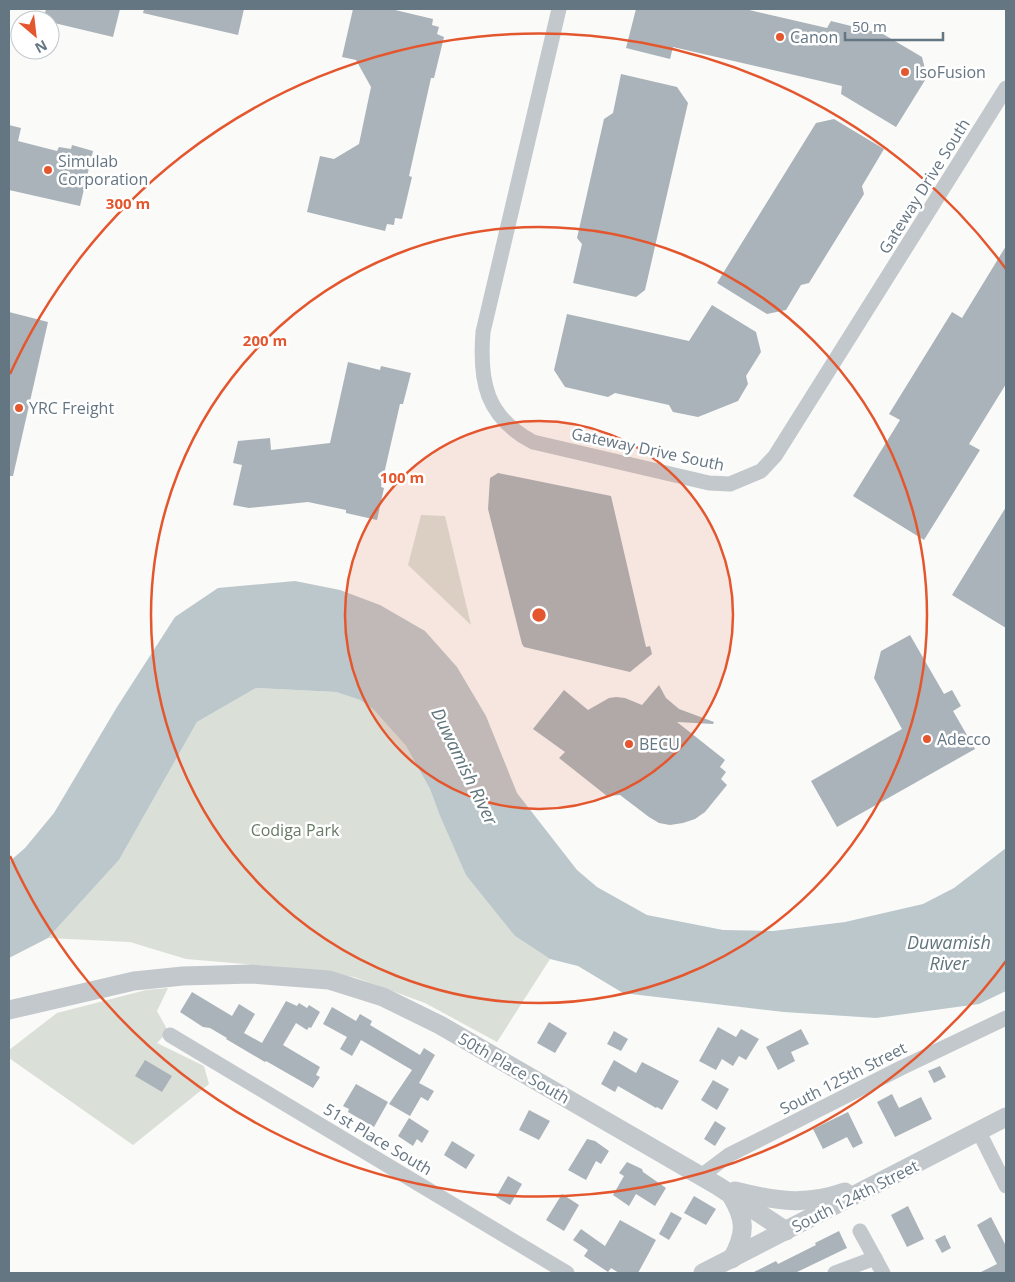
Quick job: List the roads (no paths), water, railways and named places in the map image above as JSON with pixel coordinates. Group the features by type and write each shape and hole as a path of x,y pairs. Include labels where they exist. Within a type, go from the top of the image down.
{"street":[{"name":"Gateway Drive South","path":"559,9 483,332 481,357 485,387 490,403 509,426 533,442 634,467 710,483 730,484 747,477 761,471 775,456 1006,88"},
{"name":"50th Place South","path":"9,1010 134,981 183,976 252,974 329,980 383,997 440,1025 724,1190 786,1231"},
{"name":"South 125th Street","path":"700,1176 728,1156 901,1068 1006,1018"},
{"name":"51st Place South","path":"170,1034 567,1273"},
{"name":"South 124th Street","path":"703,1273 1006,1118"},
{"path":"979,1132 1006,1186"},
{"path":"724,1190 789,1202 837,1195 892,1177"},
{"path":"724,1190 739,1208 743,1228 740,1244 732,1258"},
{"path":"772,1199 786,1231"},
{"path":"860,1230 883,1273"},
{"path":"835,1273 874,1258"}],"water":[{"name":"Duwamish River","path":"295,581 340,590 380,605 425,631 457,667 486,716 517,793 577,870 597,887 647,915 723,930 773,931 845,922 923,904 954,888 1006,848 1006,991 979,1004 876,1018 784,1012 623,993 578,966 550,959 515,936 466,875 430,789 406,746 373,709 360,700 336,692 256,688 197,722 119,860 48,938 9,958 9,862 25,848 54,813 117,707 175,617 218,588"}],"place":[{"name":"Canon","path":"780,37"},
{"name":"IsoFusion","path":"905,72"},
{"name":"Simulab Corporation","path":"48,170"},
{"name":"YRC Freight","path":"19,408"},
{"name":"Adecco","path":"927,739"},
{"name":"BECU","path":"629,744"}],"park label":[{"name":"Codiga Park","path":"295,830"}]}
